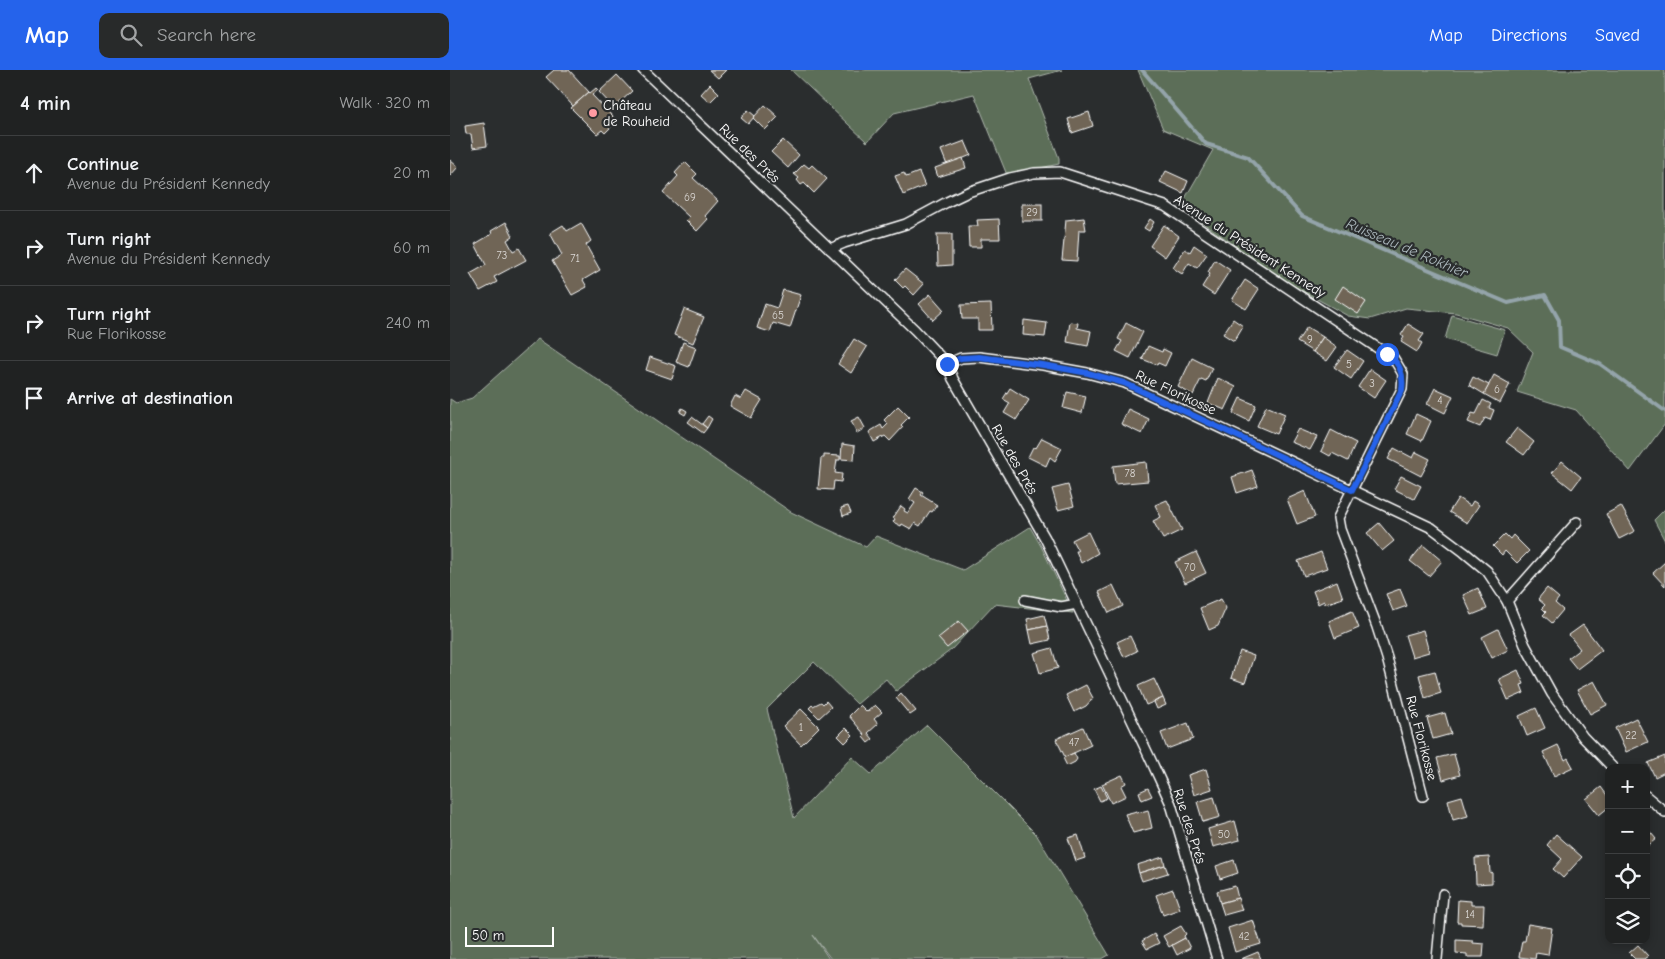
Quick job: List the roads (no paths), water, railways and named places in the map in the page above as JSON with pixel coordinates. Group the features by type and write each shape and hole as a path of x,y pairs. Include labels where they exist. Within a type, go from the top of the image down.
{"street":[{"name":"Rue des Prés","path":"643,70 947,364 1045,538 1171,804 1217,959"},
{"name":"Avenue du Président Kennedy","path":"830,249 906,224 968,192 1010,178 1034,173 1060,172 1165,206 1394,359 1399,365 1403,374 1402,390 1352,490"},
{"name":"Rue Florikosse","path":"947,364 961,358 979,357 1088,373 1124,383 1432,528 1487,571 1507,601 1526,645 1552,694 1583,737 1609,764"},
{"name":"Rue Florikosse","path":"1352,490 1338,518 1340,529 1387,658 1423,796"},
{"path":"1507,601 1578,522"},
{"path":"1025,600 1060,607 1077,604"},
{"path":"1650,799 1664,809"},
{"path":"1437,959 1443,894"}],"waterway":[{"name":"Ruisseau de Rokhier","path":"1142,70 1206,144 1248,157 1302,216 1508,303 1545,295 1559,320 1560,347 1600,364 1665,411"}],"place":[{"name":"Château de Rouheid","path":"593,113"}]}
